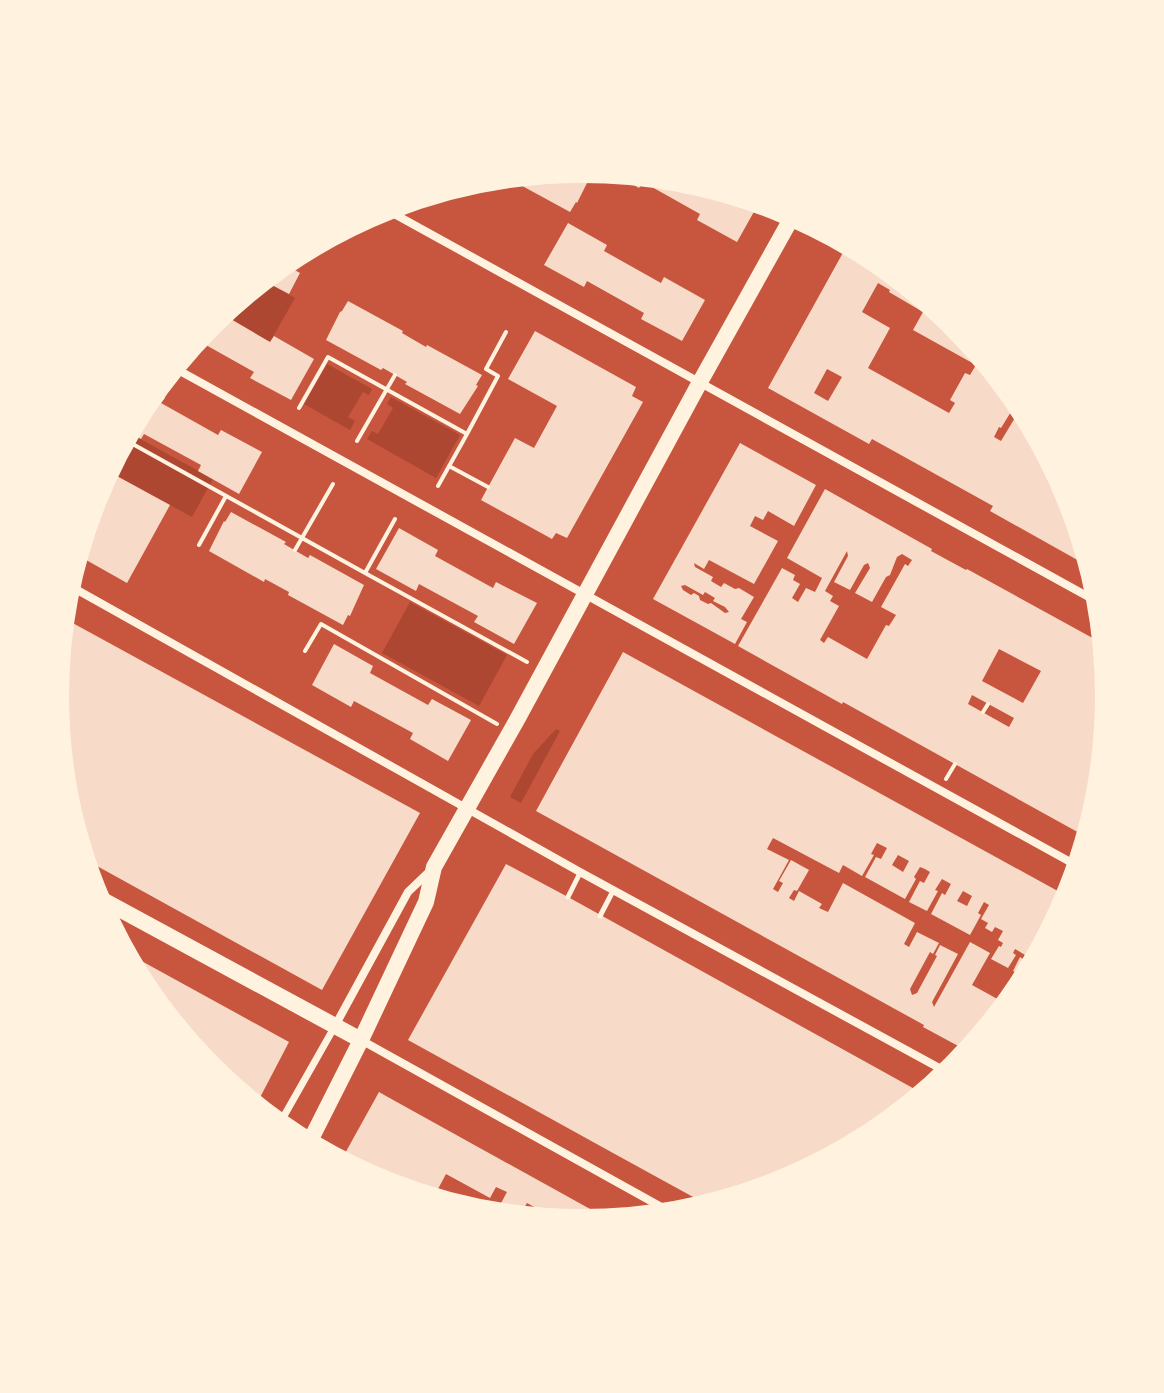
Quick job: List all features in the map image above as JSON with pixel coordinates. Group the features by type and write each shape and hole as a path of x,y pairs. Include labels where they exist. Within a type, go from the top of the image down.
{"main road":[{"path":"312,1138 426,902 434,867 789,222"},
{"path":"106,902 361,1040"}],"street":[{"path":"394,214 1091,598"},
{"path":"180,371 1073,863"},
{"path":"75,589 580,872 942,1069"},
{"path":"283,1118 408,892 434,867"},
{"path":"361,1040 663,1208"}],"lane":[{"path":"568,897 580,872"},
{"path":"600,916 614,890"}],"path":[{"path":"438,486 498,376 486,369 506,332"},
{"path":"299,408 328,357 467,434"},
{"path":"357,441 395,375"},
{"path":"130,443 543,671"},
{"path":"449,466 488,487"},
{"path":"295,550 333,484"},
{"path":"199,545 226,496"},
{"path":"365,573 395,519"},
{"path":"305,651 321,624 511,732"},
{"path":"983,712 988,704"}],"shaded area":[{"path":"270,284 295,298 270,342 229,318"},
{"path":"327,364 372,389 369,395 363,392 348,417 355,421 350,430 304,404"},
{"path":"391,397 460,435 436,478 367,439 372,431 378,434 393,408 387,404"},
{"path":"134,435 213,479 192,517 114,474"},
{"path":"410,602 507,655 479,706 382,653"},
{"path":"556,729 560,731 521,803 510,797 533,754"}],"building":[{"path":"589,178 570,212 516,183"},
{"path":"627,181 643,182 639,188"},
{"path":"644,182 683,188 756,209 737,242 697,220 700,214"},
{"path":"568,223 607,245 604,251 661,283 664,277 705,300 682,341 641,319 644,313 587,281 584,287 544,265"},
{"path":"844,250 924,307 993,381 1013,409 994,437 1001,441 1017,415 1061,498 1082,563 990,511 993,506 872,439 869,444 768,388","holes":["878,283 923,312 913,330 976,365 970,375 965,373 950,400 955,403 949,413 868,368 890,328 862,312","827,369 842,377 828,401 814,393"]},
{"path":"291,268 300,273 289,294 270,284"},
{"path":"348,301 426,347 482,375 460,414 405,384 407,382 383,368 381,370 326,340"},
{"path":"229,318 270,342 274,336 314,359 291,400 250,378 254,372 203,344"},
{"path":"535,331 636,387 632,396 643,402 567,538 556,533 552,539 481,500 515,438 534,448 557,406 508,379"},
{"path":"161,396 165,398 161,403 218,435 221,430 262,452 239,494 198,471 201,465 144,434 141,439 134,435"},
{"path":"740,443 816,485 794,526 768,511 763,520 755,516 750,526 778,541 754,584 709,560 704,569 694,563 721,587 724,583 754,597 741,619 747,622 735,644 653,599","holes":["685,585 703,595 705,592 715,598 713,601 729,612 725,613 711,603 700,600 699,596 691,595 681,586"]},
{"path":"114,474 170,505 127,583 83,558"},
{"path":"825,489 931,551 1097,640 1099,730 1096,764 1081,834 738,646 782,568 795,575 793,580 800,584 792,598 798,602 806,588 815,592 822,578 787,558","holes":["847,551 848,556 834,582 850,590 868,563 870,568 855,593 872,602 890,575 897,557 902,554 912,560 908,566 905,564 881,607 896,615 889,626 886,625 867,659 828,637 824,643 820,640 839,606 830,601 833,596 825,591","999,649 1041,671 1023,703 982,681","972,695 1014,718 1009,727 968,704"]},
{"path":"231,512 286,542 284,544 308,558 310,555 364,585 343,625 288,595 289,592 265,579 264,582 209,551"},
{"path":"399,528 438,550 435,556 493,588 496,582 537,603 514,644 474,622 478,616 419,584 416,591 376,569"},
{"path":"69,621 420,813 322,990 91,863 68,764 64,696"},
{"path":"334,644 373,666 370,673 428,705 432,699 471,720 448,761 410,739 413,733 354,701 351,707 312,685"},
{"path":"623,652 1062,893 1019,974 1013,971 1020,957 1023,959 1025,955 1015,949 1013,953 1016,955 1008,968 991,959 1003,943 998,940 1003,931 995,927 992,932 985,928 988,923 981,919 989,905 984,902 970,935 931,914 942,893 945,895 951,884 942,879 927,911 909,902 920,881 924,883 930,872 925,869 920,867 905,899 865,877 876,857 881,859 887,848 877,843 862,876 843,865 839,873 773,838 767,849 789,860 773,889 778,892 783,883 779,881 791,860 809,870 797,891 794,890 789,898 794,901 799,891 822,904 819,908 828,912 843,883 915,923 904,944 909,947 917,932 939,943 933,954 930,952 910,989 912,995 917,993 940,945 958,954 932,1002 934,1007 970,942 990,953 972,985 1001,1001 971,1038 962,1048 536,811","holes":["898,855 909,861 903,872 892,865","963,891 972,896 967,906 957,901"]},
{"path":"506,864 918,1091 870,1127 811,1161 749,1187 700,1201 408,1040"},
{"path":"134,957 289,1042 259,1100 193,1038 171,1012"},
{"path":"379,1092 598,1214 545,1213 527,1203 523,1211 499,1208 507,1192 496,1187 490,1198 446,1174 438,1189 456,1199 415,1187 344,1156"}]}
